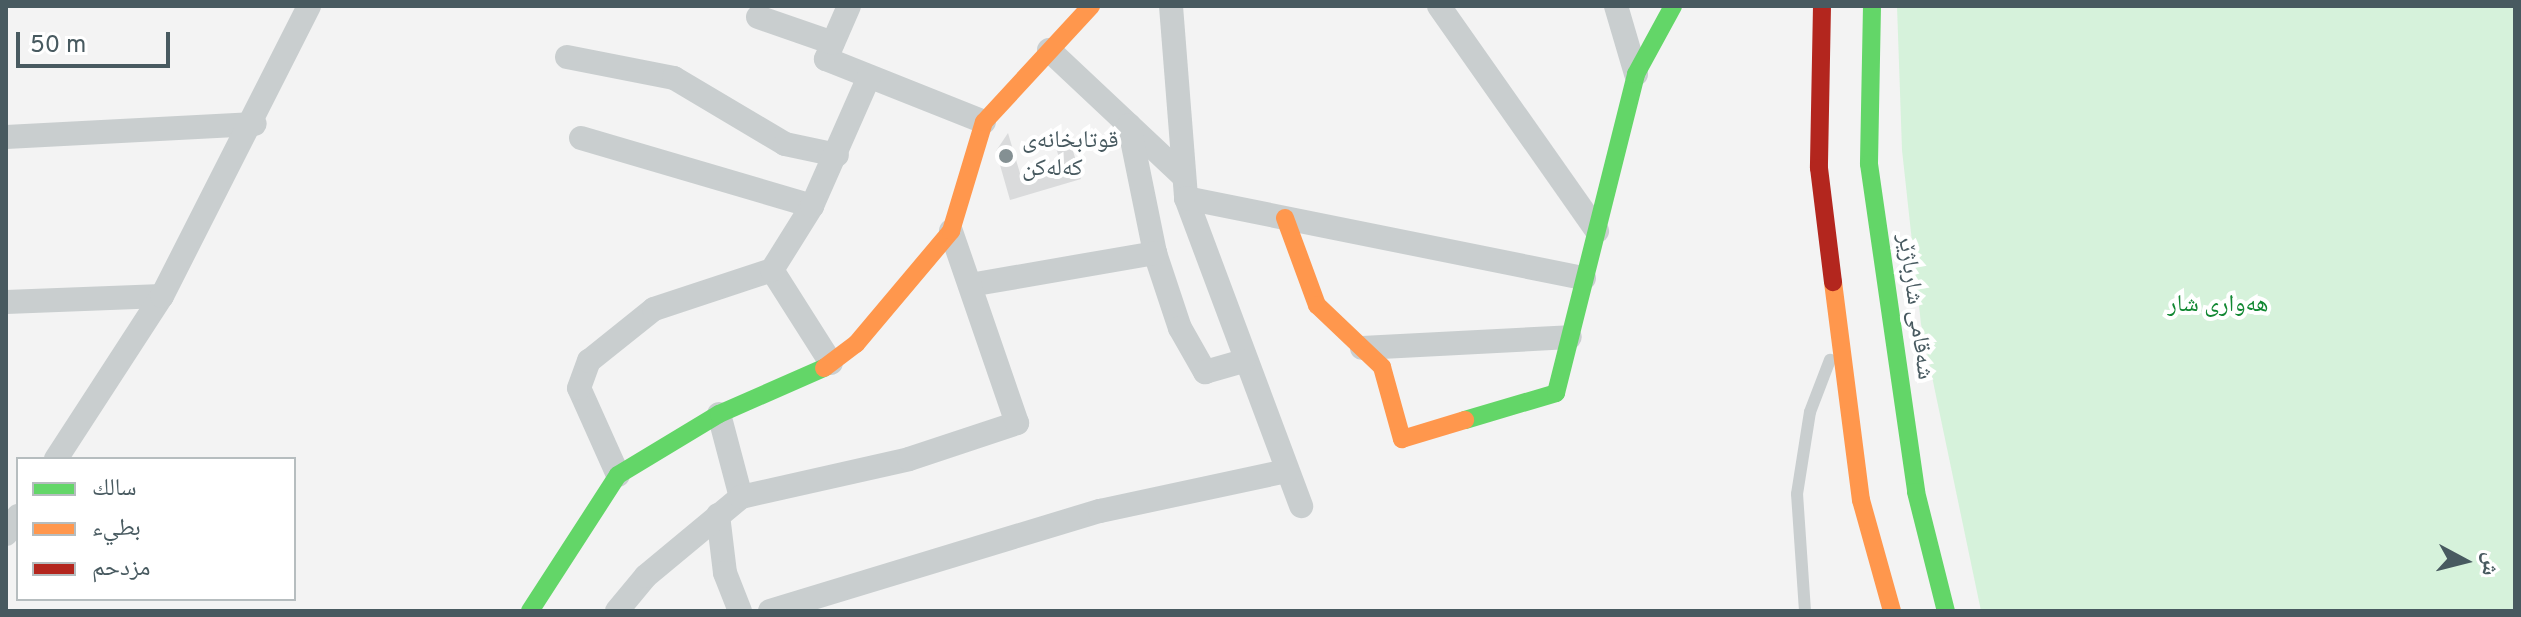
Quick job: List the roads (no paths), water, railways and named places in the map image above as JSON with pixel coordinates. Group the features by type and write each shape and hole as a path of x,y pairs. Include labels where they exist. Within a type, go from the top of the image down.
{"street":[{"path":"57,457 162,296 255,124 309,6"},
{"path":"849,6 826,59 984,122"},
{"path":"530,611 618,475 719,414 784,392 856,344 951,231 984,122 1091,6"},
{"path":"1171,6 1184,187 1243,361 1301,506"},
{"path":"1439,6 1597,231"},
{"path":"1616,6 1636,74"},
{"path":"1285,218 1317,305 1382,367 1402,439 1556,393 1636,74 1673,6"},
{"path":"1822,6 1819,168 1861,500 1892,611"},
{"name":"شەقامی شارباژێر","path":"1872,6 1869,164 1916,492 1946,611"},
{"path":"758,17 833,43"},
{"path":"1049,50 1129,125 1184,187 1285,218 1584,278"},
{"path":"567,57 674,78 785,144 837,155"},
{"path":"618,475 579,388 589,361 654,309 772,270 812,206 869,77"},
{"path":"6,137 255,124"},
{"path":"1129,125 1155,253 1180,328 1205,372 1243,361"},
{"path":"581,138 812,206"},
{"path":"617,611 741,497 909,459 1017,423 951,231"},
{"path":"970,285 1155,253"},
{"path":"772,270 831,363"},
{"path":"6,302 162,296"},
{"path":"1362,348 1570,337"},
{"path":"719,414 741,497"},
{"path":"770,611 1100,511 1287,471"},
{"path":"718,515 725,573 740,611"}],"lane":[{"path":"1805,611 1797,494 1810,412 1840,335"}],"place":[{"name":"قوتابخانەی کەلەکن","path":"1006,156"}],"park label":[{"name":"هەواری شار","path":"2218,306"}]}
